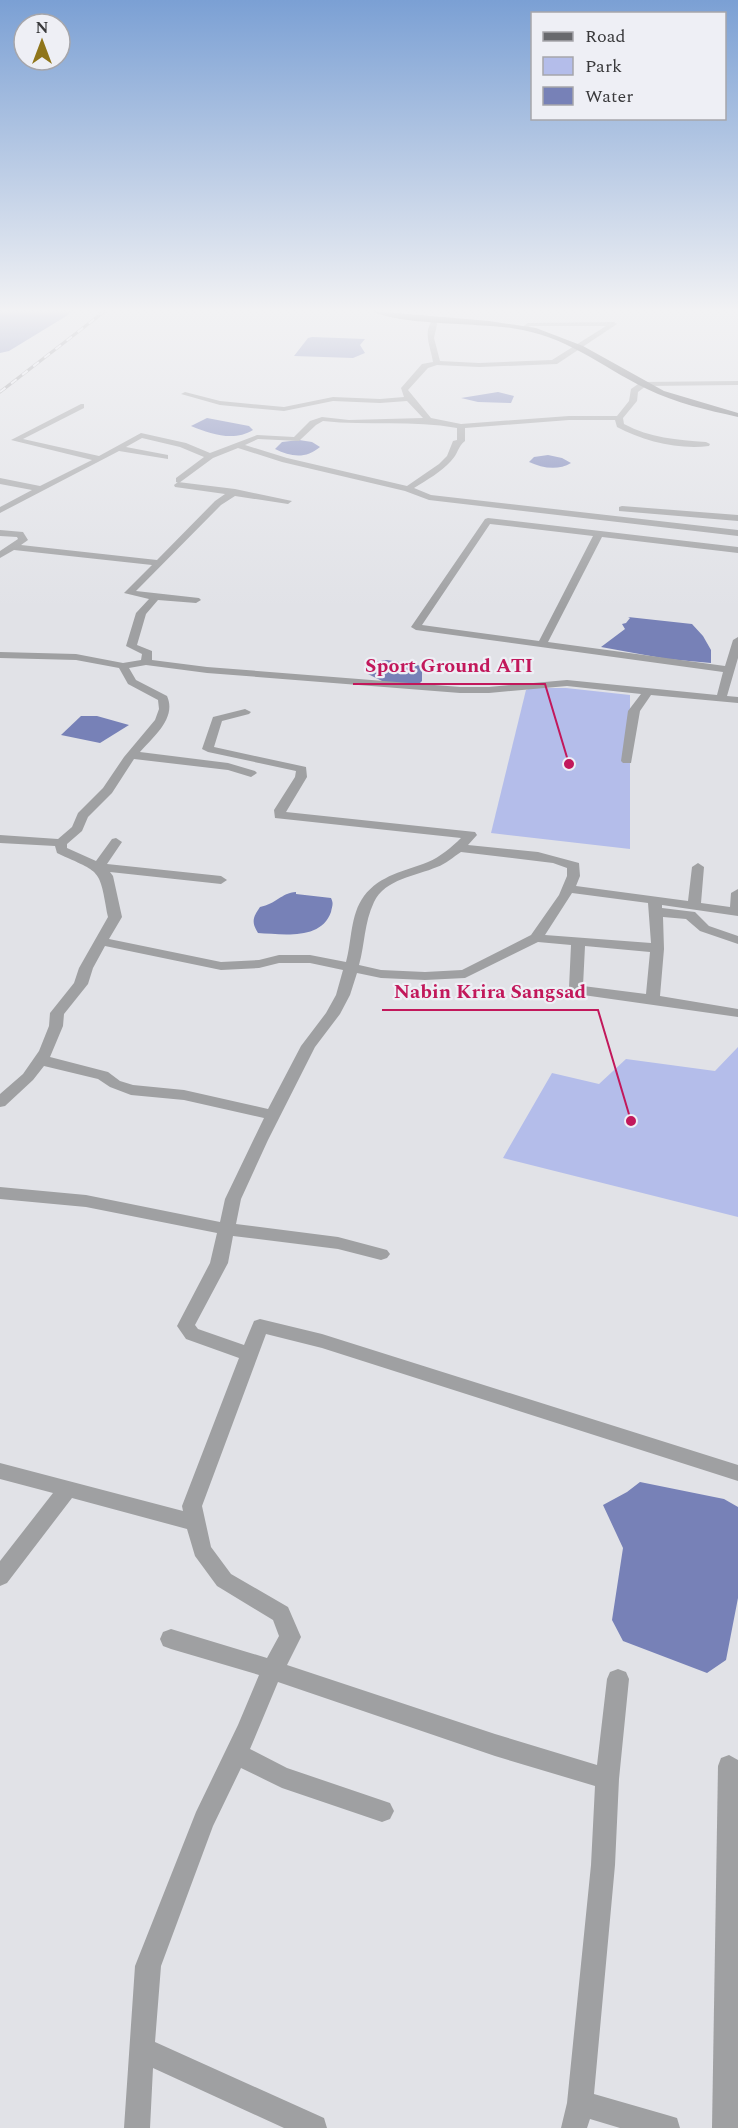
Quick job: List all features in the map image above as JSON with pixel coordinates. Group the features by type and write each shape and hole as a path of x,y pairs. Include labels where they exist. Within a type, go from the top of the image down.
{"main road":[{"path":"719,410 738,415"}],"street":[{"path":"73,410 15,440 100,459"},
{"path":"422,410 428,420"},
{"path":"625,410 619,418 620,425 640,435 675,443 706,444"},
{"path":"288,501 179,483 210,456 257,437 296,439 313,423 322,419 349,422 428,420 461,426 541,419 619,418"},
{"path":"536,433 543,424 541,419"},
{"path":"408,489 451,457 456,443 461,441 461,426"},
{"path":"0,510 100,459 141,435 183,445 210,456"},
{"path":"238,445 285,460 408,489 429,497 738,533"},
{"path":"116,448 165,456"},
{"path":"0,481 40,489"},
{"path":"196,600 129,593 218,503 235,492"},
{"path":"622,509 738,518"},
{"path":"729,670 416,627 488,521 738,550"},
{"path":"0,533 20,534 23,540 0,555"},
{"path":"542,644 599,534"},
{"path":"12,547 161,563"},
{"path":"146,662 147,653 131,646 141,613 156,597"},
{"path":"721,699 729,670 736,656 738,640"},
{"path":"0,655 76,657 123,666 146,662 207,670 460,690 489,690 567,683 738,700"},
{"path":"0,839 61,843 78,828 82,816 108,790 132,755 160,721 165,709 163,698 132,682 123,666"},
{"path":"627,761 634,711 647,692"},
{"path":"245,712 217,719 208,749 302,769 301,777 279,815 471,835 458,848 435,864 392,878 369,898 358,928 357,948 343,995 333,1014 308,1046 233,1199 219,1263 186,1326 192,1334 248,1354"},
{"path":"132,755 228,767 251,773"},
{"path":"98,867 116,842"},
{"path":"61,843 61,850 98,867 221,880"},
{"path":"458,848 569,861 574,873 569,889 541,926 536,938"},
{"path":"0,1102 28,1077 46,1052 56,1026 57,1013 81,984 86,968 115,917 106,876 98,867"},
{"path":"694,906 698,867"},
{"path":"569,889 690,915 694,923 703,929 738,940"},
{"path":"655,906 694,906 737,912 738,893"},
{"path":"652,999 656,948 655,906"},
{"path":"101,941 221,966 259,964 279,959 310,959 381,974 465,974 536,938 656,948"},
{"path":"578,942 576,988 581,991 652,999 738,1013"},
{"path":"41,1059 103,1075 115,1084 131,1090 184,1095 274,1115"},
{"path":"0,1193 86,1201 227,1229 338,1243 381,1254"},
{"path":"137,2128 148,1966 200,1830 272,1671 290,1637 280,1614 224,1580 202,1550 192,1506 260,1326 333,1345 738,1473"},
{"path":"0,1471 196,1523"},
{"path":"0,1577 67,1490"},
{"path":"171,1639 240,1659 495,1745 608,1779"},
{"path":"618,1679 608,1779 603,1865 577,2115 667,2128"},
{"path":"235,1753 282,1777 382,1811"},
{"path":"724,2128 729,1766"},
{"path":"141,2049 314,2128"}],"green space":[{"path":"566,688 630,695 630,849 491,833 526,690"},
{"path":"738,1047 738,1217 503,1158 552,1073 599,1084 626,1059 715,1071"}],"water":[{"path":"207,418 249,426 253,430 238,436 222,436 191,426"},
{"path":"299,440 312,442 320,447 309,454 298,456 275,449 282,442"},
{"path":"548,455 571,463 550,468 529,462 534,457"},
{"path":"628,617 692,624 703,636 711,650 711,663 667,659 601,647 625,629 622,624 626,623 630,618"},
{"path":"387,660 422,666 422,681 419,684 386,683 368,674 374,662"},
{"path":"81,716 97,716 129,725 100,743 61,735"},
{"path":"296,892 296,894 331,898 331,912 326,921 319,928 299,934 258,933 254,920 260,907 286,894"},
{"path":"640,1482 724,1499 738,1507 738,1598 726,1660 707,1673 623,1641 612,1620 623,1548 603,1505"}],"place":[{"name":"Sport Ground ATI","path":"569,764"},
{"name":"Nabin Krira Sangsad","path":"631,1121"}]}
